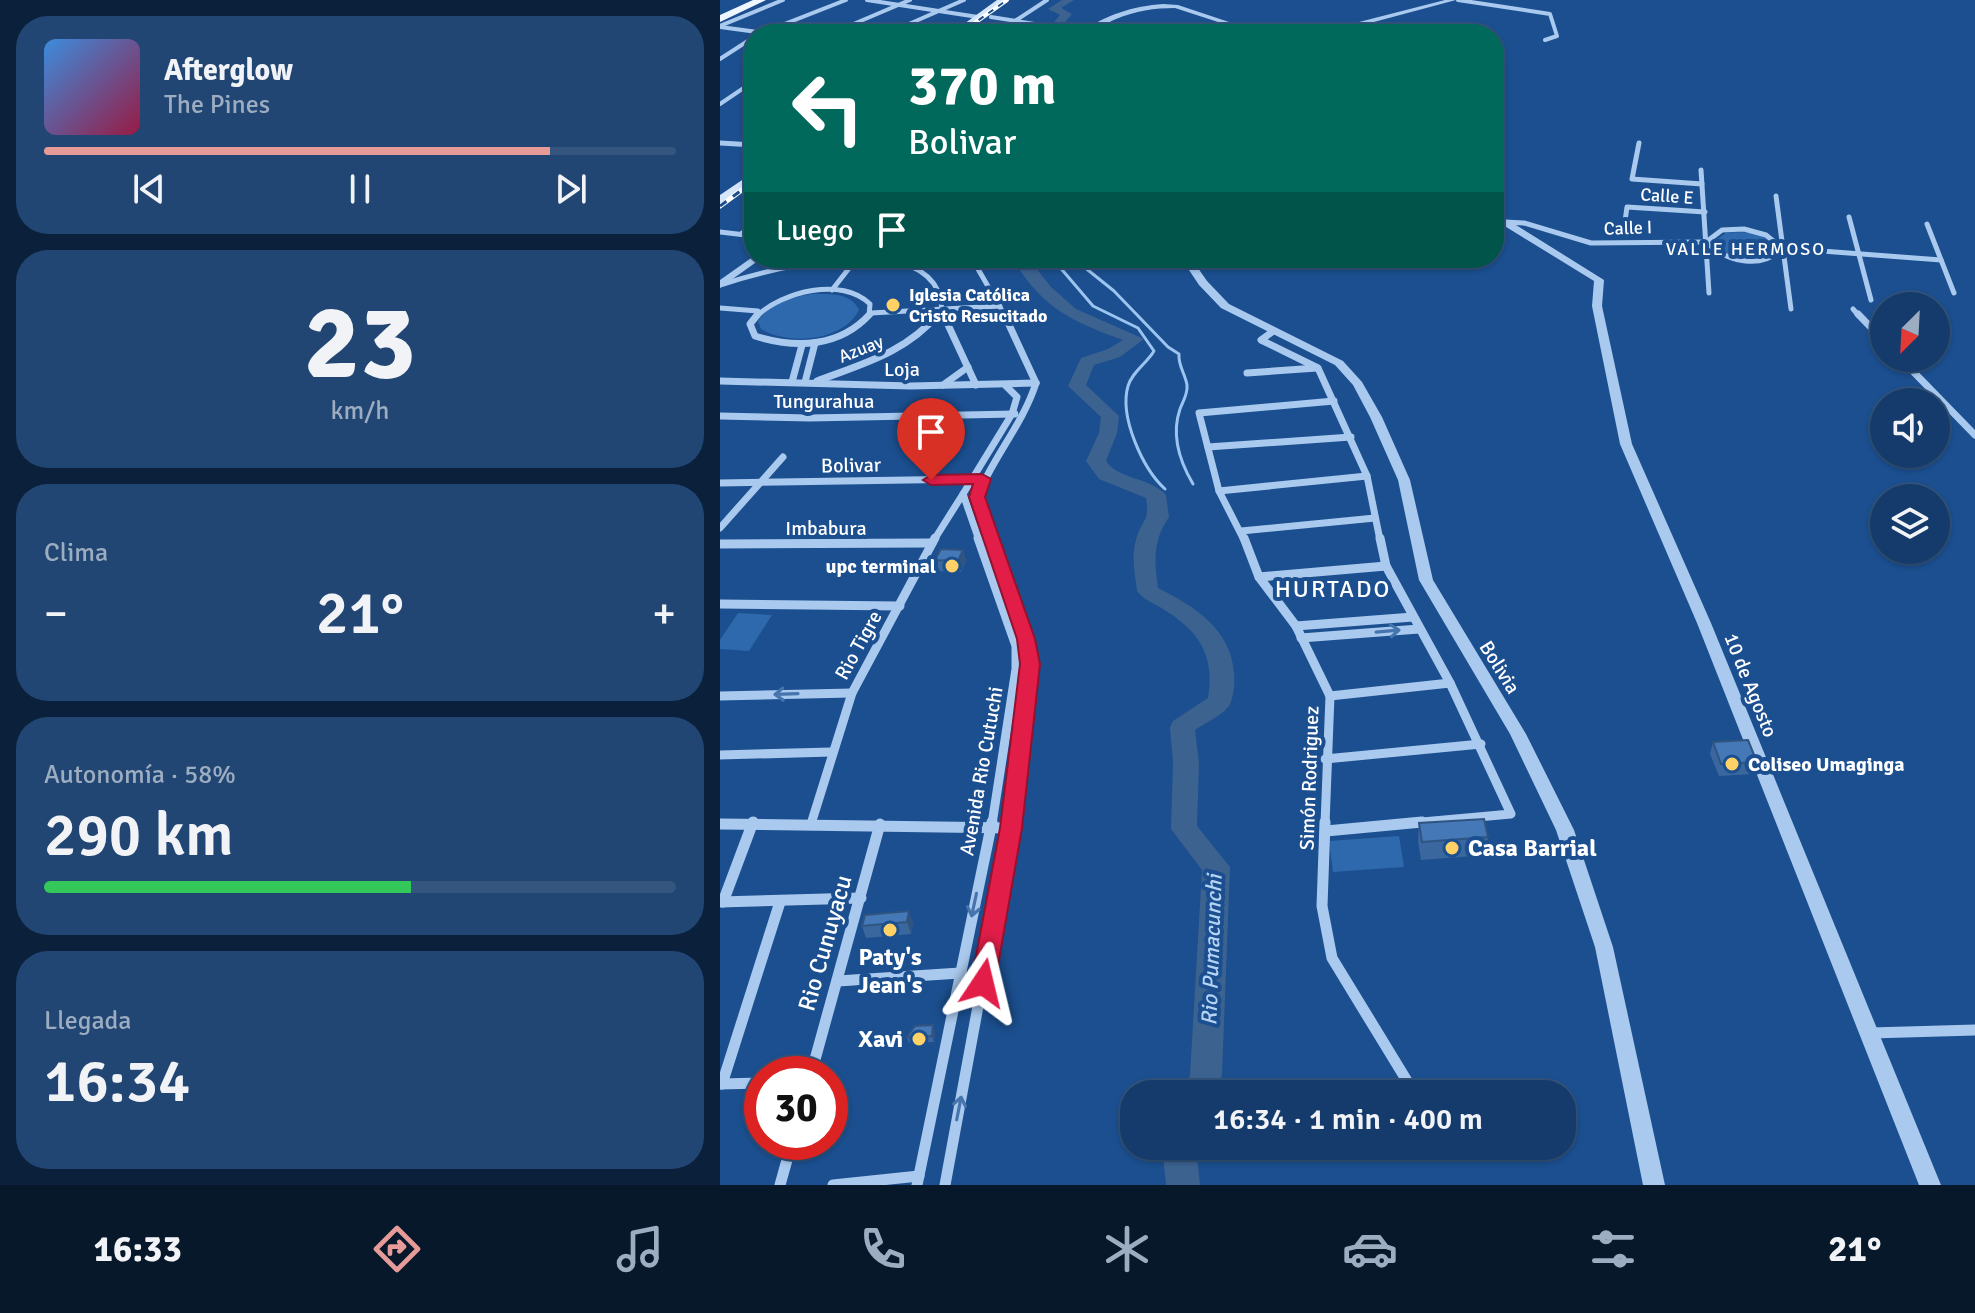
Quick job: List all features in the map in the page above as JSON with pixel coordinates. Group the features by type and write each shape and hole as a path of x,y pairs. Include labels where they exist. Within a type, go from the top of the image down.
{"main road":[{"path":"720,19 761,0"},
{"path":"965,24 1002,0"},
{"path":"982,24 1015,0"},
{"path":"720,200 744,182"},
{"path":"720,212 744,195"}],"street":[{"path":"720,28 783,0"},
{"path":"785,24 846,0"},
{"path":"867,0 978,17"},
{"path":"853,24 910,0"},
{"path":"910,24 964,0"},
{"path":"1010,24 1047,0"},
{"path":"1359,24 1456,0 1550,14 1557,36 1545,40"},
{"path":"1102,24 1129,10 1163,5 1176,6 1231,24"},
{"path":"991,17 1034,24"},
{"path":"720,28 744,33"},
{"path":"720,28 744,33"},
{"path":"720,59 744,43"},
{"path":"720,104 744,88"},
{"path":"720,143 744,144"},
{"path":"1639,143 1632,179 1702,184"},
{"path":"1701,170 1709,293"},
{"path":"1776,196 1791,309"},
{"name":"Calle E","path":"1623,235 1627,207 1705,212"},
{"path":"1849,217 1870,296"},
{"name":"Calle I","path":"1504,222 1524,223 1591,243 1706,242 1719,231 1748,230 1775,239 1782,248"},
{"name":"10 de Agosto","path":"1504,224 1596,277 1601,284 1597,306 1626,444 1704,623 1930,1185"},
{"path":"1927,224 1954,293"},
{"path":"740,234 744,231"},
{"path":"720,232 744,235"},
{"name":"Calle I","path":"1706,242 1714,251 1741,260 1770,258 1782,248 1941,260"},
{"path":"720,285 744,267"},
{"path":"720,285 777,268"},
{"path":"832,290 850,268"},
{"path":"902,268 928,278 939,290 941,310 976,385"},
{"path":"963,494 1018,414 1032,401 1036,383 1000,306 978,268"},
{"name":"Bolivia","path":"1193,268 1225,306 1272,332 1316,349 1339,363 1358,384 1404,480 1426,580 1518,734 1565,830 1604,947 1654,1185"},
{"path":"720,308 758,311 791,295 832,290 863,297 870,304 871,313 864,323 849,333 802,345 774,343 755,336 750,324 758,311"},
{"path":"871,313 1000,306"},
{"path":"1853,309 1870,327"},
{"name":"Azuay","path":"809,382 908,346 928,329 941,310"},
{"path":"1272,332 1261,340 1318,368 1367,476 1386,566 1481,744 1511,814 1326,831"},
{"path":"809,382 815,343"},
{"path":"792,382 802,345"},
{"path":"942,385 968,367"},
{"path":"1247,373 1318,368"},
{"path":"1914,372 1975,435"},
{"name":"Loja","path":"720,381 942,385 1036,383"},
{"path":"982,479 1018,414 1017,397 1005,385"},
{"name":"Simón Rodriguez","path":"1334,401 1199,413 1219,491 1241,531 1259,577 1296,626 1330,696 1325,759 1326,831 1322,906 1332,958 1406,1080"},
{"name":"Tungurahua","path":"720,416 810,418 1018,414"},
{"path":"1208,447 1351,437"},
{"path":"720,528 783,457"},
{"path":"1219,491 1367,476"},
{"name":"Bolivar","path":"720,483 982,479"},
{"name":"Avenida Rio Cutuchi","path":"945,1185 1011,828 1030,664 1026,639 977,497 982,479"},
{"name":"Avenida Rio Cutuchi","path":"918,1180 991,829 1016,669 1016,646 963,494"},
{"name":"Rio Tigre","path":"811,824 852,693 932,543 963,494"},
{"path":"1241,531 1375,518"},
{"name":"Imbabura","path":"720,544 932,543"},
{"path":"1259,577 1386,566"},
{"path":"720,604 900,606"},
{"path":"1296,626 1413,617"},
{"path":"1350,622 1353,634"},
{"path":"1301,638 1419,629"},
{"path":"1330,696 1450,683"},
{"path":"720,696 852,693"},
{"path":"1325,759 1481,744"},
{"path":"720,755 832,752"},
{"path":"720,824 753,822 1011,828"},
{"path":"753,822 721,902 861,898"},
{"name":"Rio Cunuyacu","path":"816,1056 880,824"},
{"path":"744,1083 721,1084 780,902"},
{"path":"838,981 960,973"},
{"path":"1871,1033 1975,1030"},
{"path":"780,1185 787,1160"},
{"path":"833,1185 918,1180"}],"shaded area":[{"path":"1726,233 1762,236 1773,244 1776,251 1761,258 1734,256 1713,242"},
{"path":"812,294 845,297 859,310 841,328 814,338 786,338 761,329 758,321 769,309 789,299"},
{"path":"738,613 772,615 749,651 720,649 720,640"},
{"path":"1399,836 1404,867 1333,872 1329,841"}],"building":[{"path":"941,549 963,550 958,561 935,560"},
{"path":"1748,740 1757,762 1721,764 1713,742"},
{"path":"1484,819 1488,837 1422,842 1419,823"},
{"path":"909,911 907,922 862,926 865,915"},
{"path":"933,1025 932,1036 907,1037 915,1026"}],"waterway":[{"name":"Rio Pumacunchi","path":"1058,24 1067,14 1053,9 1069,0"},
{"name":"Rio Pumacunchi","path":"1026,268 1053,298 1077,317 1136,339 1114,353 1087,362 1077,386 1110,416 1108,433 1096,461 1106,475 1125,480 1156,495 1159,517 1148,534 1144,552 1148,591 1196,621 1208,633 1221,662 1223,681 1219,702 1182,727 1186,763 1184,829 1216,867 1204,1080"},
{"path":"1061,268 1093,306 1138,328 1154,351 1130,381 1127,412 1141,456 1165,489"},
{"path":"1085,268 1114,291 1168,347 1179,354 1187,388 1176,429 1184,467 1193,484"},
{"name":"Rio Pumacunchi","path":"1180,1160 1183,1185"}],"railway":[{"path":"973,24 1007,0"},
{"path":"720,206 744,188"}],"place":[{"name":"Iglesia Católica Cristo Resucitado","path":"893,305"},
{"name":"upc terminal","path":"952,566"},
{"name":"Coliseo Umaginga","path":"1732,764"},
{"name":"Casa Barrial","path":"1452,848"},
{"name":"Paty's Jean's","path":"890,930"},
{"name":"Xavi","path":"919,1039"}],"district":[{"name":"VALLE HERMOSO","path":"1746,249"},
{"name":"HURTADO","path":"1333,589"}],"route":[{"path":"931,480 982,479 977,497 1026,639 1030,664 1011,828 983,983"}]}
